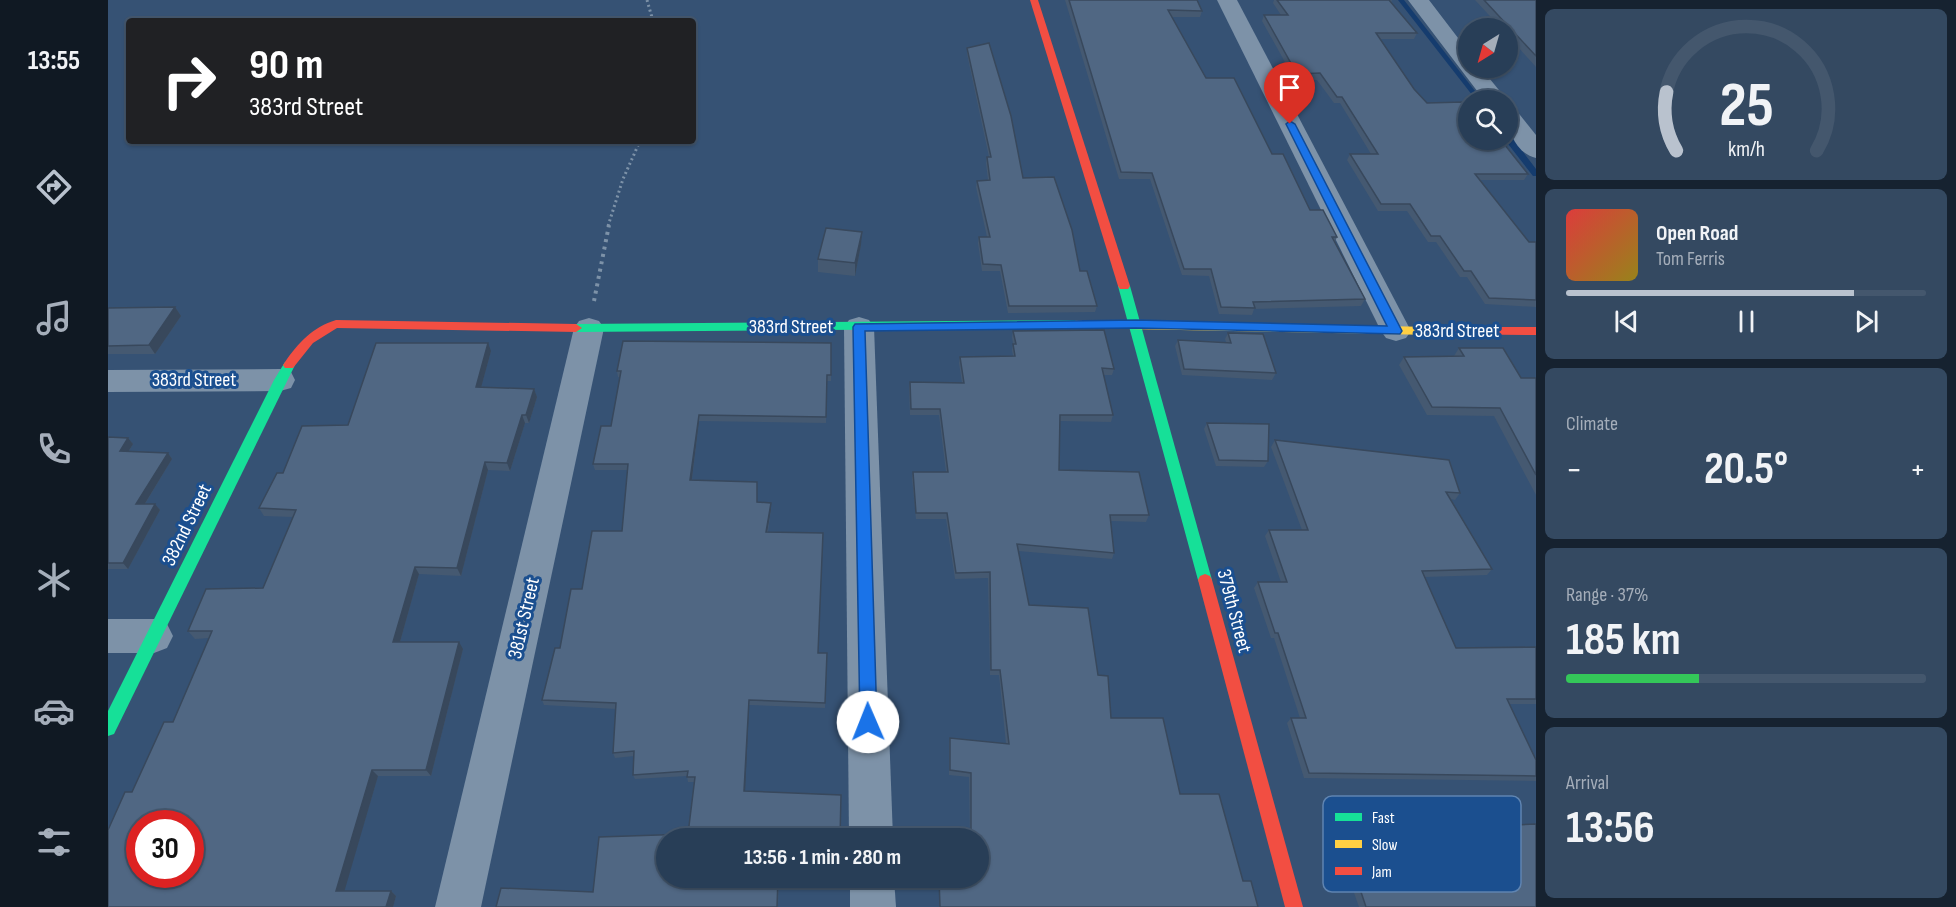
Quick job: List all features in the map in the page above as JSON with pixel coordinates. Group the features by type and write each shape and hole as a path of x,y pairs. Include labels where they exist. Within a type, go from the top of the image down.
{"street":[{"name":"379th Street","path":"1034,0 1136,324 1294,907"},
{"path":"1227,0 1395,331"},
{"path":"1418,0 1458,52"},
{"path":"1479,78 1488,90"},
{"path":"1518,128 1536,151"},
{"name":"383rd Street","path":"305,342 323,326 336,324 589,328 1136,324 1395,331 1536,331"},
{"path":"859,327 871,828"},
{"name":"381st Street","path":"458,907 589,328"},
{"name":"382nd Street","path":"108,728 280,380 305,342"},
{"name":"383rd Street","path":"108,381 280,380"},
{"path":"108,636 154,636"},
{"path":"872,888 873,907"}],"path":[{"path":"646,0 652,18"},
{"path":"589,328 602,246 626,168 638,144"}],"building":[{"path":"1069,0 1197,0 1202,11 1168,10 1206,78 1234,78 1272,154 1283,154 1310,210 1323,210 1337,237 1332,237 1365,299 1253,302 1255,308 1221,307 1211,269 1184,269 1152,173 1121,172"},
{"path":"1277,0 1389,0 1417,33 1376,33 1414,89 1427,103 1458,102 1458,150 1509,150 1528,174 1475,174 1529,242 1536,242 1536,300 1489,298 1471,271 1464,271 1440,236 1431,236 1410,204 1381,204 1350,154 1378,154 1342,97 1337,97 1320,73 1297,74 1264,15 1288,15"},
{"path":"1484,0 1536,0 1536,56 1518,37 1518,18 1501,18"},
{"path":"989,43 1011,116 1023,178 1054,177 1072,230 1080,271 1087,271 1097,306 1009,306 1001,265 983,264 979,237 990,237 977,181 990,180 987,157 991,157 967,48"},
{"path":"826,228 862,232 855,263 818,259"},
{"path":"175,307 149,345 108,346 108,308"},
{"path":"1104,330 1114,369 1102,368 1113,415 1060,415 1059,470 1139,472 1149,515 1110,515 1114,553 1017,544 1029,605 1088,608 1098,675 1108,676 1111,718 1163,718 1180,794 1219,794 1243,881 1251,881 1258,907 940,907 939,888 989,888 989,828 971,828 971,773 950,770 950,738 1009,744 1000,670 991,670 990,572 956,573 947,513 916,513 913,472 948,472 940,409 911,409 910,382 964,383 960,357 1015,356 1013,344 1016,344 1013,331"},
{"path":"1228,333 1263,334 1276,373 1184,369 1178,340 1231,343"},
{"path":"623,341 831,343 831,375 827,375 826,417 699,415 690,480 757,482 757,502 771,503 766,532 823,533 818,653 827,653 825,703 749,700 744,791 841,795 840,828 689,828 695,777 687,777 688,771 633,775 634,751 613,753 616,703 542,700 555,648 560,648 571,589 582,589 592,531 622,531 628,464 593,464 601,426 611,426 621,371 617,371"},
{"path":"376,343 488,343 476,387 534,389 526,415 522,415 507,463 485,462 457,568 415,567 393,642 459,642 426,770 372,770 336,891 391,891 386,907 108,907 108,830 125,792 132,792 164,722 173,722 212,631 188,631 206,589 263,588 296,510 259,508 277,473 283,473 302,426 348,425"},
{"path":"1459,348 1503,348 1521,378 1536,378 1536,475 1500,408 1432,407 1404,357 1464,356"},
{"path":"1207,423 1269,424 1268,461 1219,460"},
{"path":"108,437 128,438 120,451 168,453 136,504 155,504 123,563 108,563"},
{"path":"1275,440 1449,460 1460,493 1446,492 1492,569 1422,571 1456,648 1536,647 1536,699 1507,699 1536,760 1536,776 1309,773 1291,718 1306,718 1278,633 1275,633 1258,582 1287,582 1269,530 1308,530"},
{"path":"1536,824 1536,907 1366,907 1361,892 1521,892 1521,825"},
{"path":"656,835 656,888 778,888 777,907 496,907 501,888 593,892 599,837"}],"waterway":[{"path":"1401,0 1471,90"},
{"path":"1517,150 1536,174"}],"traffic: fast":[{"path":"1124,286 1205,580"},
{"path":"576,328 1076,324"},
{"path":"108,728 289,365"}],"traffic: slow":[{"path":"1076,324 1432,331"}],"traffic: jam":[{"path":"1034,0 1124,286"},
{"path":"289,365 309,340 336,324 576,328"},
{"path":"1432,331 1536,331"},
{"path":"1205,580 1294,907"}],"route":[{"path":"868,722 859,327 1136,324 1395,331 1290,124"}]}
